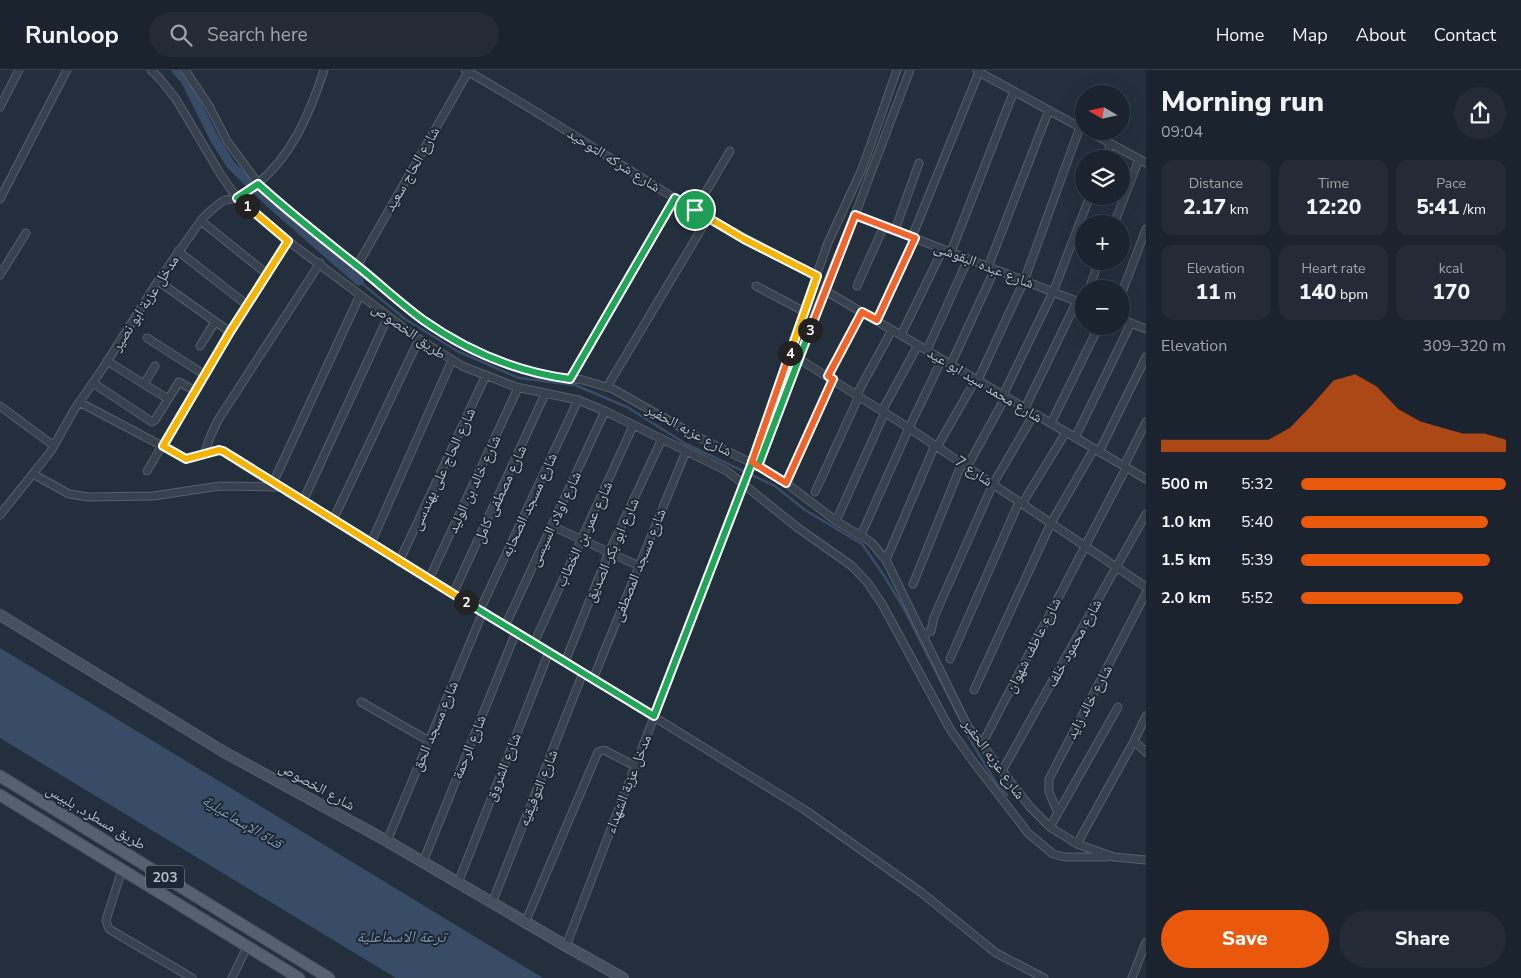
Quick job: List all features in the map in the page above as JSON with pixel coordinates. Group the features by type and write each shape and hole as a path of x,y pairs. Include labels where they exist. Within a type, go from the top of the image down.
{"main road":[{"name":"شارع الخصوص","path":"0,615 224,752 387,841 525,923 623,978"},
{"name":"طريق مسطرد, بلبيس","path":"0,776 329,978"},
{"name":"طريق مسطرد, بلبيس","path":"0,795 299,978"}],"street":[{"path":"0,107 19,70"},
{"path":"0,199 67,70"},
{"name":"طريق الخصوص","path":"151,70 176,99 220,176 239,197 288,241 320,263 419,339 452,360 486,376 518,388 578,400 605,411 727,472 744,483"},
{"name":"شارع عزبه الحفير","path":"185,70 209,106 227,141 257,185 422,320 456,341 514,367 537,374 584,380 607,387 696,436 754,464 786,483 836,521 861,535 875,546 886,560 968,725 1002,771 1030,807 1050,827 1077,844 1114,857"},
{"name":"مدخل عزبة ابو نصير","path":"1,512 54,446 79,402 158,281 201,221 210,210 224,200 239,197 257,185 292,144 310,111 324,70"},
{"path":"754,464 827,245 862,169 897,70"},
{"path":"754,464 799,359 910,70"},
{"path":"877,320 914,238 977,71 1075,124"},
{"name":"شارع شركه التوحيد","path":"470,72 708,218 744,239 817,276"},
{"name":"شارع الحاج سعيد","path":"357,266 470,72"},
{"path":"951,252 1014,92"},
{"path":"988,266 1049,110"},
{"path":"886,560 936,446 977,380 1024,281 1077,140"},
{"path":"1104,140 1146,163"},
{"path":"1109,150 1111,144"},
{"path":"695,210 730,151"},
{"path":"1117,215 1138,159"},
{"path":"895,230 919,163"},
{"path":"570,379 675,198"},
{"path":"913,584 964,465 1004,396 1053,292 1087,205"},
{"name":"شارع عبده البقوشى","path":"855,215 1075,300"},
{"path":"607,387 708,218"},
{"path":"201,221 267,274"},
{"path":"857,286 884,226"},
{"path":"1127,280 1146,229"},
{"path":"0,275 26,233"},
{"path":"148,470 230,332 288,241"},
{"path":"902,335 943,249"},
{"path":"178,251 247,305"},
{"path":"927,350 968,259"},
{"path":"204,454 218,420 320,263"},
{"path":"951,364 995,270"},
{"path":"158,281 230,332"},
{"path":"756,286 804,312"},
{"name":"شارع محمد سيد ابو عيد","path":"824,290 1146,479"},
{"path":"273,483 360,295"},
{"path":"786,483 830,378 862,312"},
{"path":"1025,408 1075,316"},
{"path":"303,501 388,317"},
{"path":"200,346 215,322"},
{"path":"1075,438 1131,323 1145,327"},
{"path":"815,492 858,395 892,330"},
{"path":"1051,423 1095,335"},
{"path":"147,338 205,375"},
{"path":"334,520 419,339"},
{"path":"836,521 884,412 918,345"},
{"path":"974,690 1051,523 1096,450 1146,357"},
{"name":"شارع 7","path":"799,359 936,446 1146,587"},
{"path":"861,535 908,428 942,359"},
{"path":"370,544 452,360"},
{"path":"107,361 168,399"},
{"path":"144,384 155,366"},
{"name":"شارع الحاج على بهندسى","path":"400,562 486,376"},
{"path":"93,383 152,422 179,382 195,392"},
{"name":"شارع خالد بن الوليد","path":"429,579 518,388"},
{"name":"شارع مصطفى كامل","path":"454,594 545,394"},
{"name":"شارع مسجد الصحابه","path":"481,611 578,400"},
{"path":"79,402 186,459 221,450 370,544 805,810 922,894 996,953 1044,978"},
{"path":"0,406 54,446"},
{"name":"شارع اولاد السيسى","path":"505,626 605,411"},
{"path":"922,635 931,631 934,617 993,484 1034,414"},
{"name":"شارع عاطف شهوان","path":"982,744 1125,467 1146,422"},
{"name":"شارع عمر بن الخطاب","path":"534,643 633,426"},
{"path":"950,659 1020,502 1066,432"},
{"name":"شارع ابو بكر الصديق","path":"565,662 609,552 662,439"},
{"name":"شارع مسجد المصطفى","path":"593,679 686,451"},
{"name":"مدخل عزبة الشهداء","path":"566,946 744,483 754,464"},
{"path":"33,474 69,494 88,497 153,496 227,486 280,487"},
{"name":"شارع عزبه الحفير","path":"744,483 852,566 867,582 882,604 950,728 1028,833 1052,854 1065,857 1114,857 1146,860"},
{"name":"شارع محمود خلف","path":"1002,771 1146,514"},
{"path":"552,526 639,566"},
{"name":"شارع خالد زايد","path":"1058,813 1049,792 1049,778 1146,593"},
{"name":"شارع مسجد الحق","path":"387,841 481,611"},
{"name":"شارع الرحمة","path":"423,862 516,632"},
{"name":"شارع الشروق","path":"458,883 549,652"},
{"name":"شارع التوفيقيه","path":"492,903 583,673"},
{"path":"361,702 429,741"},
{"path":"1050,827 1118,707"},
{"path":"1077,844 1146,716"},
{"path":"1134,741 1146,752"},
{"path":"525,923 598,752 604,750 635,766"},
{"path":"122,870 107,917 107,925 110,929 192,978"},
{"path":"1132,978 1146,942"},
{"path":"232,978 247,947"}],"water":[{"name":"ترعة الاسماعلية","path":"0,648 543,978 396,978 0,738"}],"waterway":[{"path":"176,70 185,80 215,140 231,165 270,203 359,281"},
{"path":"359,281 405,319 457,351 519,378 575,385 627,407 686,444 775,486 805,510 862,544 903,607 972,743 995,781 1007,795"}],"route":[{"path":"695,210 675,198 570,379 537,374 514,367 456,341 422,320 288,212 258,184 237,198 288,241 230,332 163,446 186,459 219,450 223,451 400,562 654,716 752,462 758,466 799,359 824,290 855,215 915,238 877,320 862,312 828,376 833,379 786,483 752,462 817,276 744,239 695,210"}],"water label":[{"name":"قناة الإسماعيلية","path":"242,822"}]}
